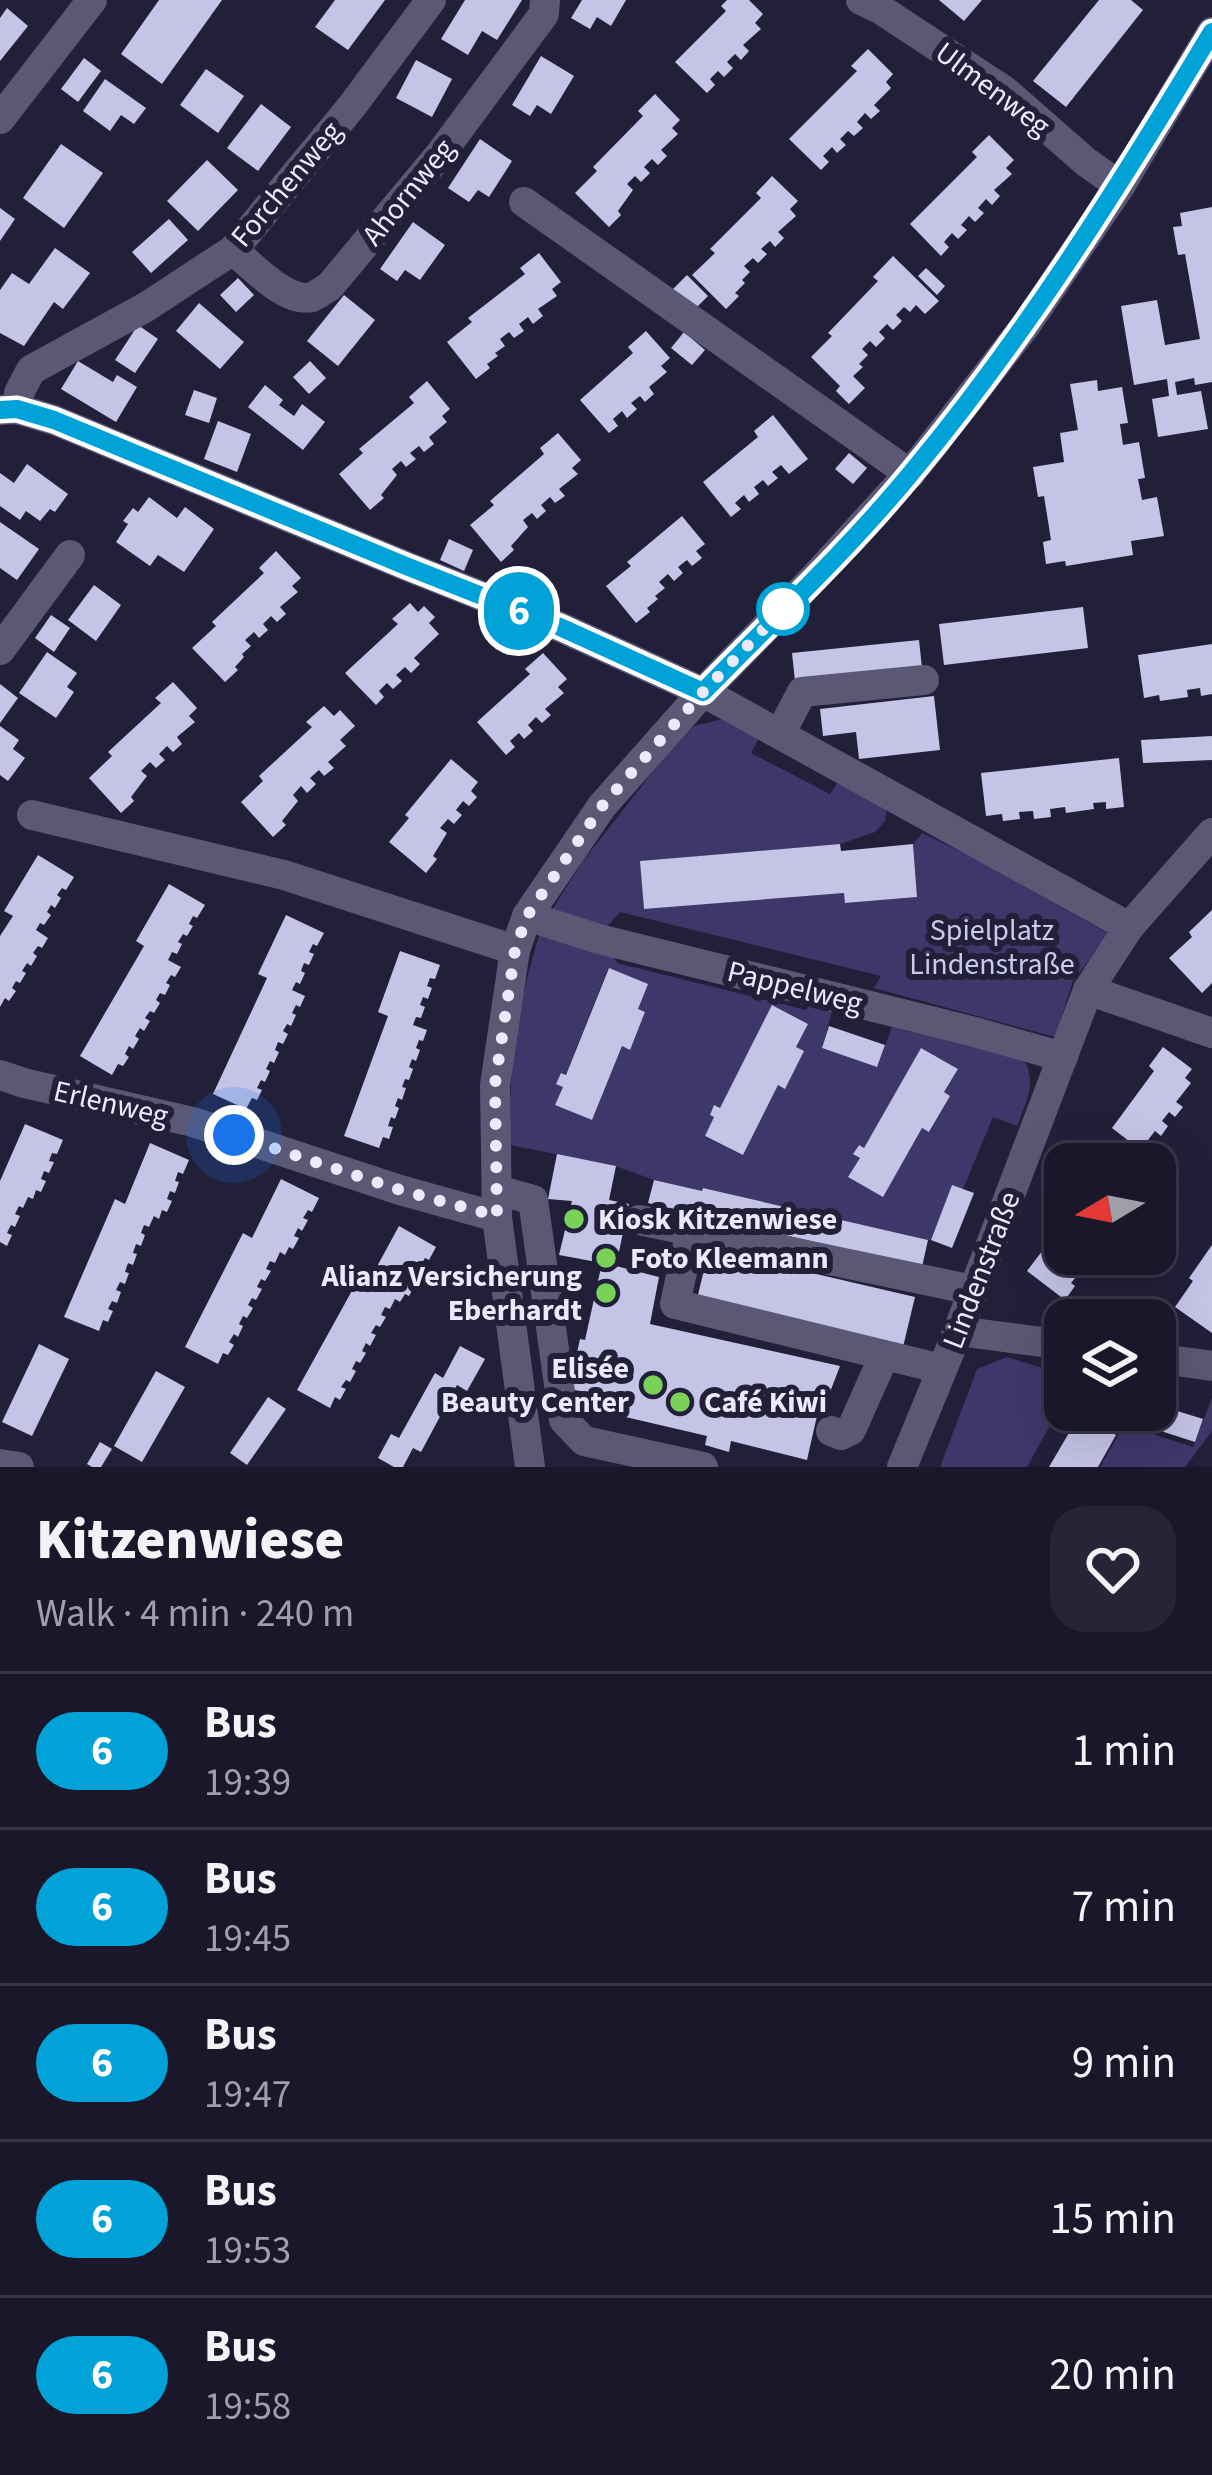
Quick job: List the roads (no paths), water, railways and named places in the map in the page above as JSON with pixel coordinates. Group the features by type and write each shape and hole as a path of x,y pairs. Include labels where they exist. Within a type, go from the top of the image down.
{"street":[{"path":"0,119 92,0"},
{"name":"Forchenweg","path":"8,410 31,370 146,307 233,250 352,106 431,0"},
{"name":"Ahornweg","path":"233,250 279,289 298,298 314,297 330,286 442,153 544,14 545,0"},
{"name":"Ulmenweg","path":"860,0 1005,91 1120,186"},
{"path":"530,1467 497,1203 495,1084 515,950 527,916 602,806 703,692 910,475 1026,325 1120,186 1212,32"},
{"path":"524,202 910,475"},
{"path":"8,410 54,420 560,627 703,692 1129,927"},
{"path":"0,650 70,555"},
{"path":"780,734 802,692 924,680"},
{"path":"32,815 284,875 515,950"},
{"name":"Lindenstraße","path":"902,1467 1088,990 1129,927 1212,833"},
{"name":"Pappelweg","path":"527,916 599,939 1063,1057"},
{"path":"1088,990 1212,1033"},
{"name":"Erlenweg","path":"0,1075 194,1122 400,1190 497,1203"},
{"path":"497,1203 533,1200 564,1420 584,1441 703,1467"},
{"path":"639,1220 973,1290"},
{"path":"692,1231 675,1304 942,1370"},
{"path":"958,1330 1044,1342"},
{"path":"831,1431 841,1435 851,1430 884,1355"},
{"path":"1176,1361 1212,1366"},
{"path":"519,1382 559,1383"},
{"path":"0,1464 19,1467"}],"place":[{"name":"Kiosk Kitzenwiese","path":"574,1219"},
{"name":"Foto Kleemann","path":"606,1258"},
{"name":"Alianz Versicherung Eberhardt","path":"606,1293"},
{"name":"Elisée Beauty Center","path":"653,1385"},
{"name":"Café Kiwi","path":"680,1402"}],"park label":[{"name":"Spielplatz Lindenstraße","path":"992,947"}]}
